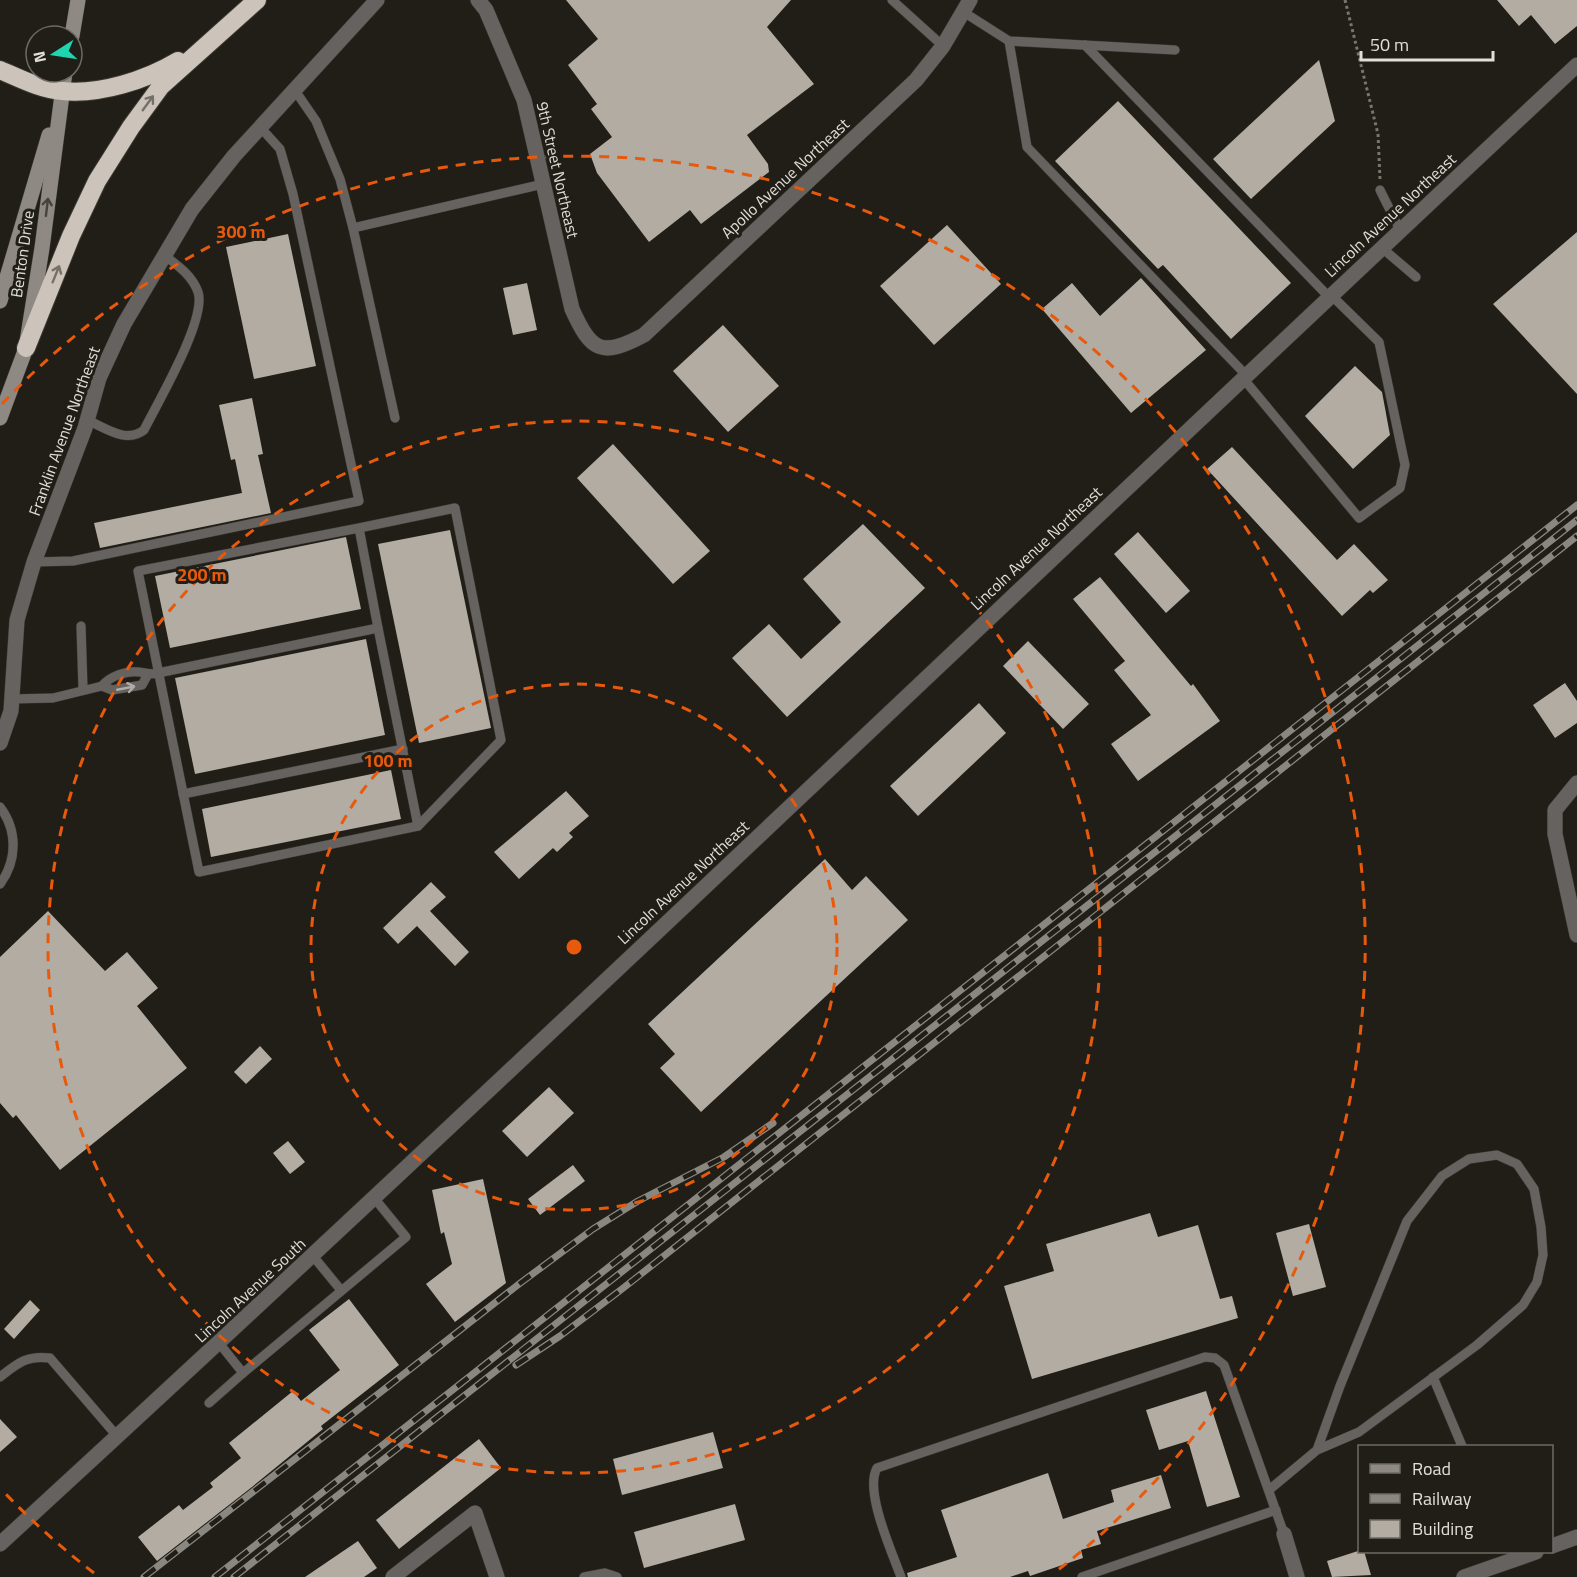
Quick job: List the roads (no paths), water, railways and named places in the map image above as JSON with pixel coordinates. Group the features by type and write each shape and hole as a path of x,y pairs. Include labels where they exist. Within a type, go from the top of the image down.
{"highway":[{"path":"26,348 71,236 97,181 161,86 257,0"},
{"path":"0,70 61,92 123,84 151,75 212,41"}],"main road":[{"path":"74,24 78,0"},
{"name":"Benton Drive","path":"0,418 26,348 42,248 63,84"},
{"name":"Benton Drive","path":"0,301 61,92"}],"street":[{"name":"Franklin Avenue Northeast","path":"0,743 12,711 17,620 34,562 87,420 99,378 124,324 192,209 260,127 377,0"},
{"name":"9th Street Northeast","path":"477,0 486,10 524,100 572,309 584,337 598,348"},
{"name":"Apollo Avenue Northeast","path":"598,348 622,347 644,335 916,80 943,46 967,7"},
{"name":"Lincoln Avenue Northeast","path":"522,1060 1244,375 1577,65"},
{"path":"1577,783 1555,810 1556,834 1577,935"},
{"name":"Lincoln Avenue South","path":"2,1537 219,1343 522,1060"},
{"path":"393,1577 475,1514 497,1577"},
{"path":"1284,1534 1297,1577"},
{"path":"1553,1545 1577,1537"},
{"path":"1464,1577 1511,1556 1526,1553"}],"lane":[{"path":"892,0 943,46"},
{"path":"967,7 1009,41 1175,50"},
{"path":"1009,41 1027,147 1244,375 1359,518 1400,488 1405,465 1378,342 1330,296 1085,45"},
{"path":"294,90 316,121 340,179 395,418"},
{"path":"34,562 73,561 358,501 293,194 280,149 260,127"},
{"path":"353,228 543,184"},
{"path":"1380,190 1400,230"},
{"path":"1382,248 1416,277"},
{"path":"87,420 127,438 136,436 144,430 193,331 199,307 199,294 183,270 164,255"},
{"path":"454,508 501,740 418,826 199,872 138,571 359,528 454,508"},
{"path":"359,528 418,826"},
{"path":"81,626 83,689"},
{"path":"12,699 53,698 102,686 112,690 142,685 147,676 158,673 378,627"},
{"path":"183,794 403,749"},
{"path":"0,807 14,840 11,870 0,884"},
{"path":"1269,1490 1317,1449 1359,1432 1477,1345 1523,1305 1537,1282 1543,1254 1534,1189 1517,1164 1497,1155 1469,1159 1443,1176 1407,1221 1317,1449"},
{"path":"209,1403 340,1289 406,1237 375,1199"},
{"path":"313,1256 340,1289"},
{"path":"219,1343 243,1373"},
{"path":"0,1377 18,1364 35,1356 50,1358 117,1436"},
{"path":"901,1577 875,1500 873,1475 877,1468 1205,1357 1215,1358 1224,1365 1284,1534"},
{"path":"1433,1377 1462,1445"},
{"path":"1082,1577 1275,1510"},
{"path":"584,1577 605,1573 617,1577"}],"railway":[{"path":"215,1577 1577,505"},
{"path":"234,1577 1577,520"},
{"path":"516,1365 560,1336 622,1289 1577,536"},
{"path":"144,1577 519,1284 593,1229 638,1201 724,1157 773,1123"}]}
